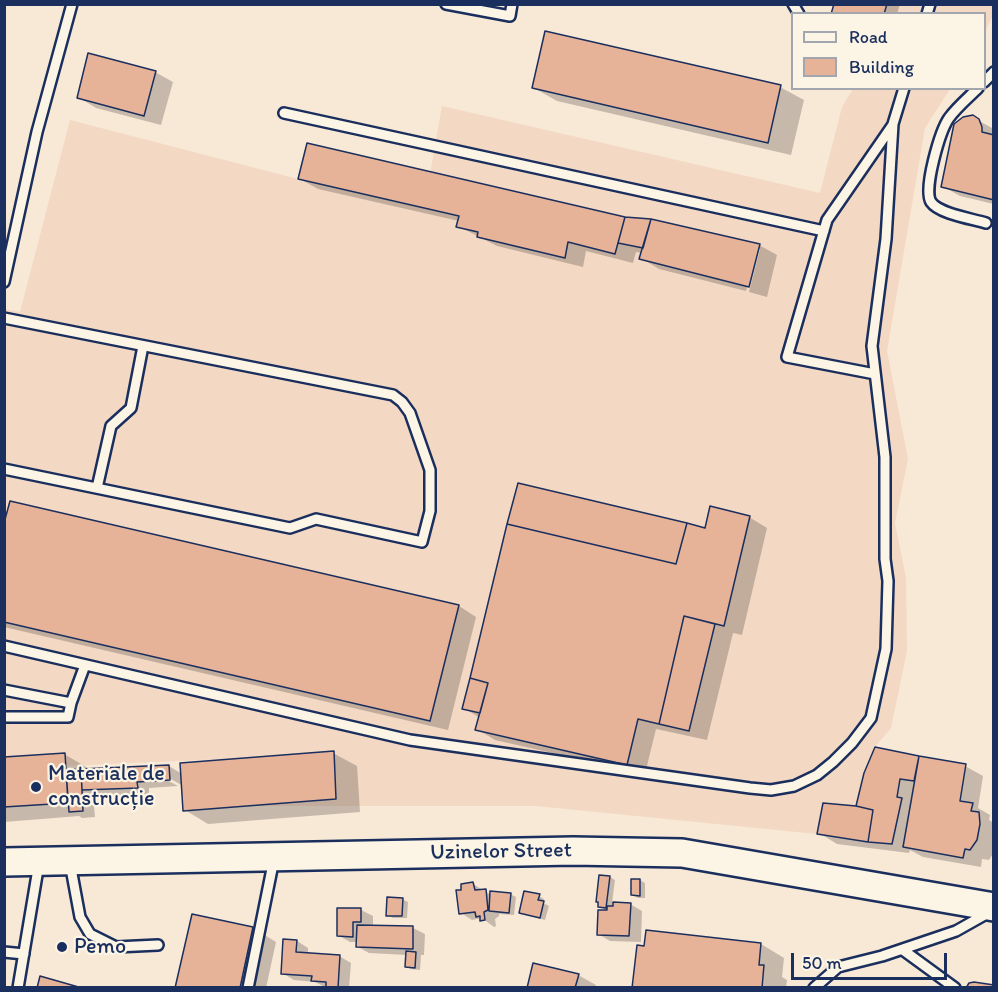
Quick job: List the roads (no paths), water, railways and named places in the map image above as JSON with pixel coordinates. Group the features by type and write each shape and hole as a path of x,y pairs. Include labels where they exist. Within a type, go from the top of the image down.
{"main road":[{"name":"Uzinelor Street","path":"4,862 573,851 682,853 993,909"}],"lane":[{"path":"4,282 37,132 72,4"},
{"path":"446,4 510,16 512,4"},
{"path":"4,646 410,740 771,790 794,786 816,775 852,743 871,718 886,649 888,581 885,559 885,457 872,346 886,239 893,124 903,90"},
{"path":"976,90 947,121 939,141 928,183 928,193 931,202 939,209 986,223"},
{"path":"284,113 824,231"},
{"path":"875,374 787,357 827,220 893,124"},
{"path":"4,318 393,395 410,413 430,470 430,511 422,542 316,519 290,528 4,469"},
{"path":"97,488 111,426 131,408 143,346"},
{"path":"4,717 68,717 85,664"},
{"path":"4,695 5,690 71,703"},
{"path":"248,987 275,857"},
{"path":"69,860 80,917 90,934 116,947 158,945"},
{"path":"18,987 39,861"},
{"path":"814,987 838,967 903,950 956,932 993,909"},
{"path":"903,950 955,987"},
{"path":"4,952 24,954"}],"place":[{"name":"Materiale de construcție","path":"36,787"},
{"name":"Pemo","path":"62,947"}]}
